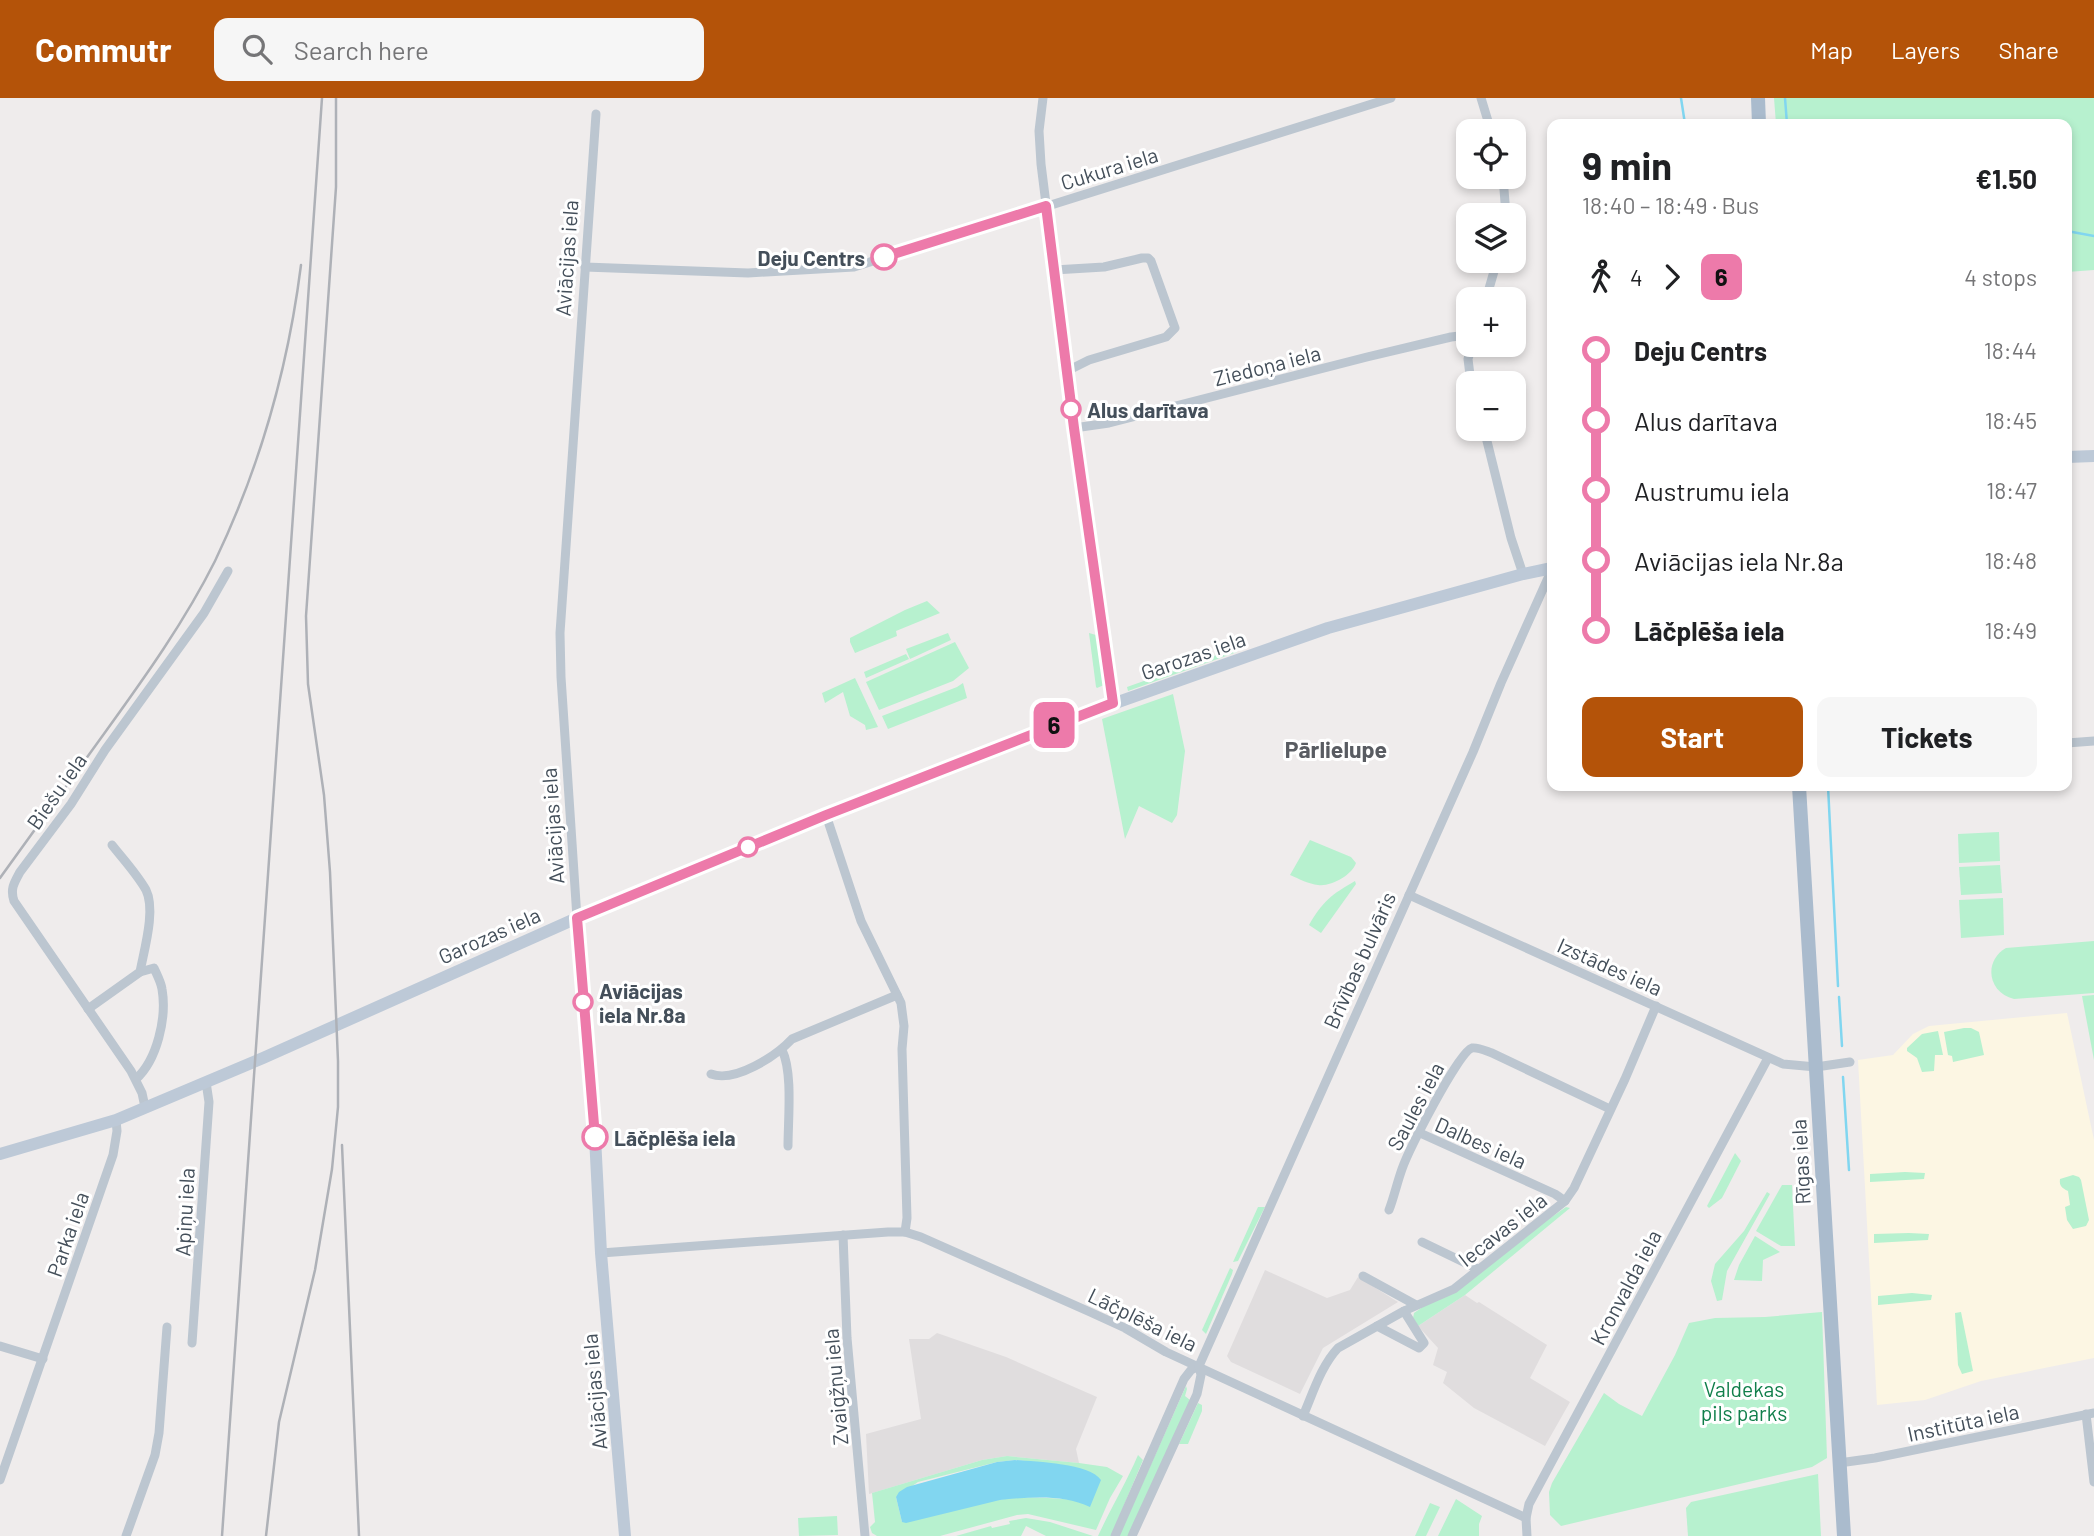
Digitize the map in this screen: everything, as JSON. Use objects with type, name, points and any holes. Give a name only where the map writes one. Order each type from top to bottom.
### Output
[{"type":"main road","points":[[2072,457],[2094,456]]},
{"type":"main road","name":"Garozas iela","points":[[0,1154],[116,1120],[577,918],[826,815],[1113,703],[1328,628],[1547,569]]},
{"type":"main road","name":"Rīgas iela","points":[[1799,791],[1844,1536]]},
{"type":"main road","name":"Aviācijas iela","points":[[577,918],[625,1536]]},
{"type":"street","points":[[1043,98],[1039,131],[1046,206],[1113,703]]},
{"type":"street","name":"Cukura iela","points":[[585,267],[748,273],[854,267],[1391,98]]},
{"type":"street","points":[[1481,98],[1487,119]]},
{"type":"street","name":"Aviācijas iela","points":[[577,918],[560,645],[596,114]]},
{"type":"street","points":[[1054,270],[1104,267],[1148,258],[1175,328],[1166,337],[1089,360],[1067,371]]},
{"type":"street","name":"Ziedoņa iela","points":[[1074,428],[1110,422],[1456,336]]},
{"type":"street","points":[[1487,441],[1522,574]]},
{"type":"street","name":"Biešu iela","points":[[145,1107],[136,1079],[11,893],[20,872],[71,804],[105,750],[204,613],[228,571]]},
{"type":"street","name":"Brīvības bulvāris","points":[[1132,1536],[1197,1394],[1201,1375],[1199,1366],[1547,579]]},
{"type":"street","points":[[2072,743],[2094,741]]},
{"type":"street","points":[[826,815],[861,921],[901,1003],[904,1026],[902,1049],[907,1218],[905,1233]]},
{"type":"street","points":[[112,845],[147,891],[150,908],[140,972]]},
{"type":"street","name":"Izstādes iela","points":[[1409,895],[1783,1064],[1816,1066],[1850,1062]]},
{"type":"street","points":[[88,1009],[140,972],[154,968],[162,988],[162,1022],[153,1056],[146,1070],[136,1079]]},
{"type":"street","points":[[711,1074],[720,1077],[736,1074],[770,1058],[792,1039],[897,995]]},
{"type":"street","name":"Iecavas iela","points":[[1303,1416],[1331,1356],[1348,1341],[1404,1311],[1454,1289],[1565,1201],[1574,1188],[1625,1079],[1656,1006]]},
{"type":"street","name":"Saules iela","points":[[1389,1210],[1402,1169],[1431,1110],[1459,1061],[1466,1051],[1472,1048],[1479,1048],[1610,1109]]},
{"type":"street","points":[[782,1050],[788,1074],[788,1146]]},
{"type":"street","name":"Kronvalda iela","points":[[1527,1536],[1526,1518],[1529,1504],[1768,1058]]},
{"type":"street","name":"Apiņu iela","points":[[192,1343],[209,1102],[206,1082]]},
{"type":"street","name":"Parka iela","points":[[0,1480],[113,1155],[116,1120]]},
{"type":"street","name":"Dalbes iela","points":[[1420,1133],[1565,1201]]},
{"type":"street","name":"Lāčplēša iela","points":[[601,1253],[905,1233],[950,1249],[1125,1328],[1166,1352],[1526,1518]]},
{"type":"street","name":"Zvaigžņu iela","points":[[843,1235],[848,1338],[865,1536]]},
{"type":"street","points":[[1422,1242],[1478,1269]]},
{"type":"street","points":[[1363,1276],[1416,1306]]},
{"type":"street","points":[[1377,1326],[1419,1348],[1424,1343],[1404,1311]]},
{"type":"street","points":[[126,1536],[155,1455],[167,1327]]},
{"type":"street","points":[[0,1346],[43,1359]]},
{"type":"street","name":"Brīvības bulvāris","points":[[1115,1536],[1184,1379],[1191,1370],[1199,1366]]},
{"type":"street","points":[[2090,1414],[2094,1482]]},
{"type":"street","name":"Institūta iela","points":[[1839,1464],[2090,1414]]},
{"type":"shaded area","points":[[2067,1013],[2094,1140],[2094,1358],[1981,1381],[1925,1400],[1877,1405],[1858,1060],[1893,1055],[1913,1034],[1929,1026]]},
{"type":"shaded area","points":[[1265,1270],[1327,1298],[1350,1290],[1358,1277],[1398,1302],[1323,1348],[1300,1394],[1231,1362],[1227,1356]]},
{"type":"shaded area","points":[[1465,1295],[1547,1345],[1530,1378],[1570,1402],[1545,1446],[1474,1408],[1443,1383],[1447,1372],[1433,1365],[1438,1348],[1418,1326]]},
{"type":"shaded area","points":[[937,1333],[1006,1357],[1097,1397],[1076,1449],[1079,1463],[1007,1456],[982,1460],[869,1494],[866,1434],[921,1419],[909,1339],[929,1339]]},
{"type":"green space","points":[[1774,98],[2094,98],[2094,270],[2072,272],[2072,119],[1776,119]]},
{"type":"green space","points":[[927,601],[940,613],[896,631],[897,636],[855,653],[850,638]]},
{"type":"green space","points":[[948,633],[951,640],[910,659],[906,649]]},
{"type":"green space","points":[[1089,633],[1096,635],[1104,685],[1097,688],[1096,687]]},
{"type":"green space","points":[[955,642],[969,668],[953,681],[879,710],[866,682]]},
{"type":"green space","points":[[1236,648],[1237,652],[1128,691],[1127,687]]},
{"type":"green space","points":[[906,654],[909,659],[866,678],[864,672]]},
{"type":"green space","points":[[855,678],[878,727],[866,730],[865,725],[850,716],[843,692],[825,703],[822,693]]},
{"type":"green space","points":[[963,683],[967,698],[888,729],[882,716]]},
{"type":"green space","points":[[1173,694],[1185,751],[1177,815],[1172,823],[1139,806],[1125,839],[1102,719]]},
{"type":"green space","points":[[1999,832],[2000,861],[1959,863],[1958,834]]},
{"type":"green space","points":[[1310,840],[1351,857],[1356,863],[1354,867],[1340,879],[1323,885],[1311,884],[1290,875]]},
{"type":"green space","points":[[2000,865],[2002,893],[1961,895],[1959,867]]},
{"type":"green space","points":[[1355,881],[1356,884],[1321,933],[1309,925],[1328,899]]},
{"type":"green space","points":[[2003,898],[2004,935],[1961,938],[1959,900]]},
{"type":"green space","points":[[2094,941],[2094,993],[2014,999],[2005,996],[1994,984],[1994,961],[2006,948]]},
{"type":"green space","points":[[2094,995],[2094,1060],[2082,996]]},
{"type":"green space","points":[[1964,1028],[1979,1032],[1984,1055],[1953,1062],[1952,1056],[1948,1055],[1944,1032]]},
{"type":"green space","points":[[1938,1031],[1943,1055],[1935,1055],[1934,1071],[1922,1072],[1917,1058],[1907,1051],[1907,1048],[1922,1034]]},
{"type":"green space","points":[[1735,1153],[1741,1161],[1722,1198],[1709,1208],[1707,1206]]},
{"type":"green space","points":[[1925,1173],[1924,1179],[1870,1182],[1870,1174]]},
{"type":"green space","points":[[2073,1175],[2081,1180],[2089,1220],[2086,1226],[2073,1229],[2067,1220],[2065,1207],[2070,1205],[2068,1191],[2061,1186],[2060,1179]]},
{"type":"green space","points":[[1782,1185],[1792,1185],[1795,1246],[1781,1246],[1756,1231]]},
{"type":"green space","points":[[1767,1192],[1770,1194],[1727,1271],[1722,1300],[1717,1301],[1711,1281],[1715,1264],[1744,1231]]},
{"type":"green space","points":[[1258,1207],[1265,1207],[1238,1261],[1233,1262]]},
{"type":"green space","points":[[1566,1207],[1570,1208],[1465,1295],[1418,1326],[1413,1318],[1414,1313]]},
{"type":"green space","points":[[1874,1234],[1929,1234],[1928,1240],[1874,1243]]},
{"type":"green space","points":[[1755,1236],[1780,1252],[1763,1260],[1762,1281],[1734,1280],[1739,1265]]},
{"type":"green space","points":[[1230,1268],[1233,1270],[1232,1274],[1206,1334],[1202,1330]]},
{"type":"green space","points":[[1912,1293],[1932,1295],[1931,1300],[1878,1305],[1878,1296]]},
{"type":"green space","name":"Valdekas pils parks","points":[[1822,1312],[1827,1458],[1812,1467],[1561,1526],[1550,1515],[1549,1492],[1552,1483],[1604,1393],[1642,1416],[1689,1323],[1715,1318]]},
{"type":"green space","points":[[1961,1312],[1973,1371],[1962,1374],[1958,1365],[1955,1313]]},
{"type":"green space","points":[[1186,1386],[1185,1396],[1190,1400],[1129,1536],[1119,1536]]},
{"type":"green space","points":[[1198,1403],[1202,1405],[1202,1411],[1188,1444],[1179,1444]]},
{"type":"green space","points":[[1138,1455],[1143,1460],[1111,1536],[1098,1536],[1129,1476]]},
{"type":"green space","points":[[1007,1456],[1079,1463],[1107,1467],[1123,1476],[1096,1530],[1028,1514],[940,1536],[877,1536],[872,1533],[870,1527],[875,1522],[872,1493],[982,1460]],"holes":[[[1015,1460],[1062,1465],[1075,1500],[1031,1497],[1004,1499],[902,1522],[896,1497],[918,1482],[997,1462]]]},
{"type":"green space","name":"Valdekas pils parks","points":[[1818,1474],[1821,1536],[1688,1536],[1686,1508],[1691,1502]]},
{"type":"green space","points":[[1456,1499],[1482,1516],[1479,1536],[1438,1536]]},
{"type":"green space","points":[[1430,1503],[1440,1507],[1426,1536],[1415,1536]]},
{"type":"green space","points":[[837,1516],[838,1535],[799,1536],[798,1518]]},
{"type":"green space","points":[[1026,1518],[1050,1522],[1093,1536],[1046,1536],[1026,1526],[1021,1536],[956,1536],[991,1526],[1010,1524],[1009,1521]]},
{"type":"water","points":[[1015,1460],[1061,1464],[1095,1474],[1101,1480],[1090,1507],[1058,1498],[1035,1497],[1000,1500],[902,1522],[896,1497],[907,1487],[997,1462]]},
{"type":"waterway","points":[[1681,98],[1684,119]]},
{"type":"waterway","points":[[1785,98],[1787,119]]},
{"type":"waterway","points":[[2072,232],[2094,236]]},
{"type":"waterway","points":[[1828,791],[1838,986]]},
{"type":"waterway","points":[[1839,997],[1842,1046]]},
{"type":"waterway","points":[[1843,1077],[1849,1170]]},
{"type":"railway","points":[[222,1536],[322,98]]},
{"type":"railway","points":[[266,1536],[279,1422],[315,1270],[332,1169],[338,1107],[330,872],[324,795],[308,684],[306,616],[336,187],[336,98]]},
{"type":"railway","points":[[0,878],[150,669],[178,627],[215,561],[246,490],[270,416],[288,341],[301,265]]},
{"type":"railway","points":[[342,1145],[359,1536]]},
{"type":"bus line","name":"6","points":[[595,1137],[577,918],[826,815],[1113,703],[1046,206],[884,257]]},
{"type":"place","name":"Deju Centrs","points":[[884,257]]},
{"type":"place","name":"Alus darītava","points":[[1071,409]]},
{"type":"place","name":"Aviācijas iela Nr.8a","points":[[583,1002]]},
{"type":"place","name":"Lāčplēša iela","points":[[595,1137]]},
{"type":"district","name":"Pārlielupe","points":[[1336,749]]}]
